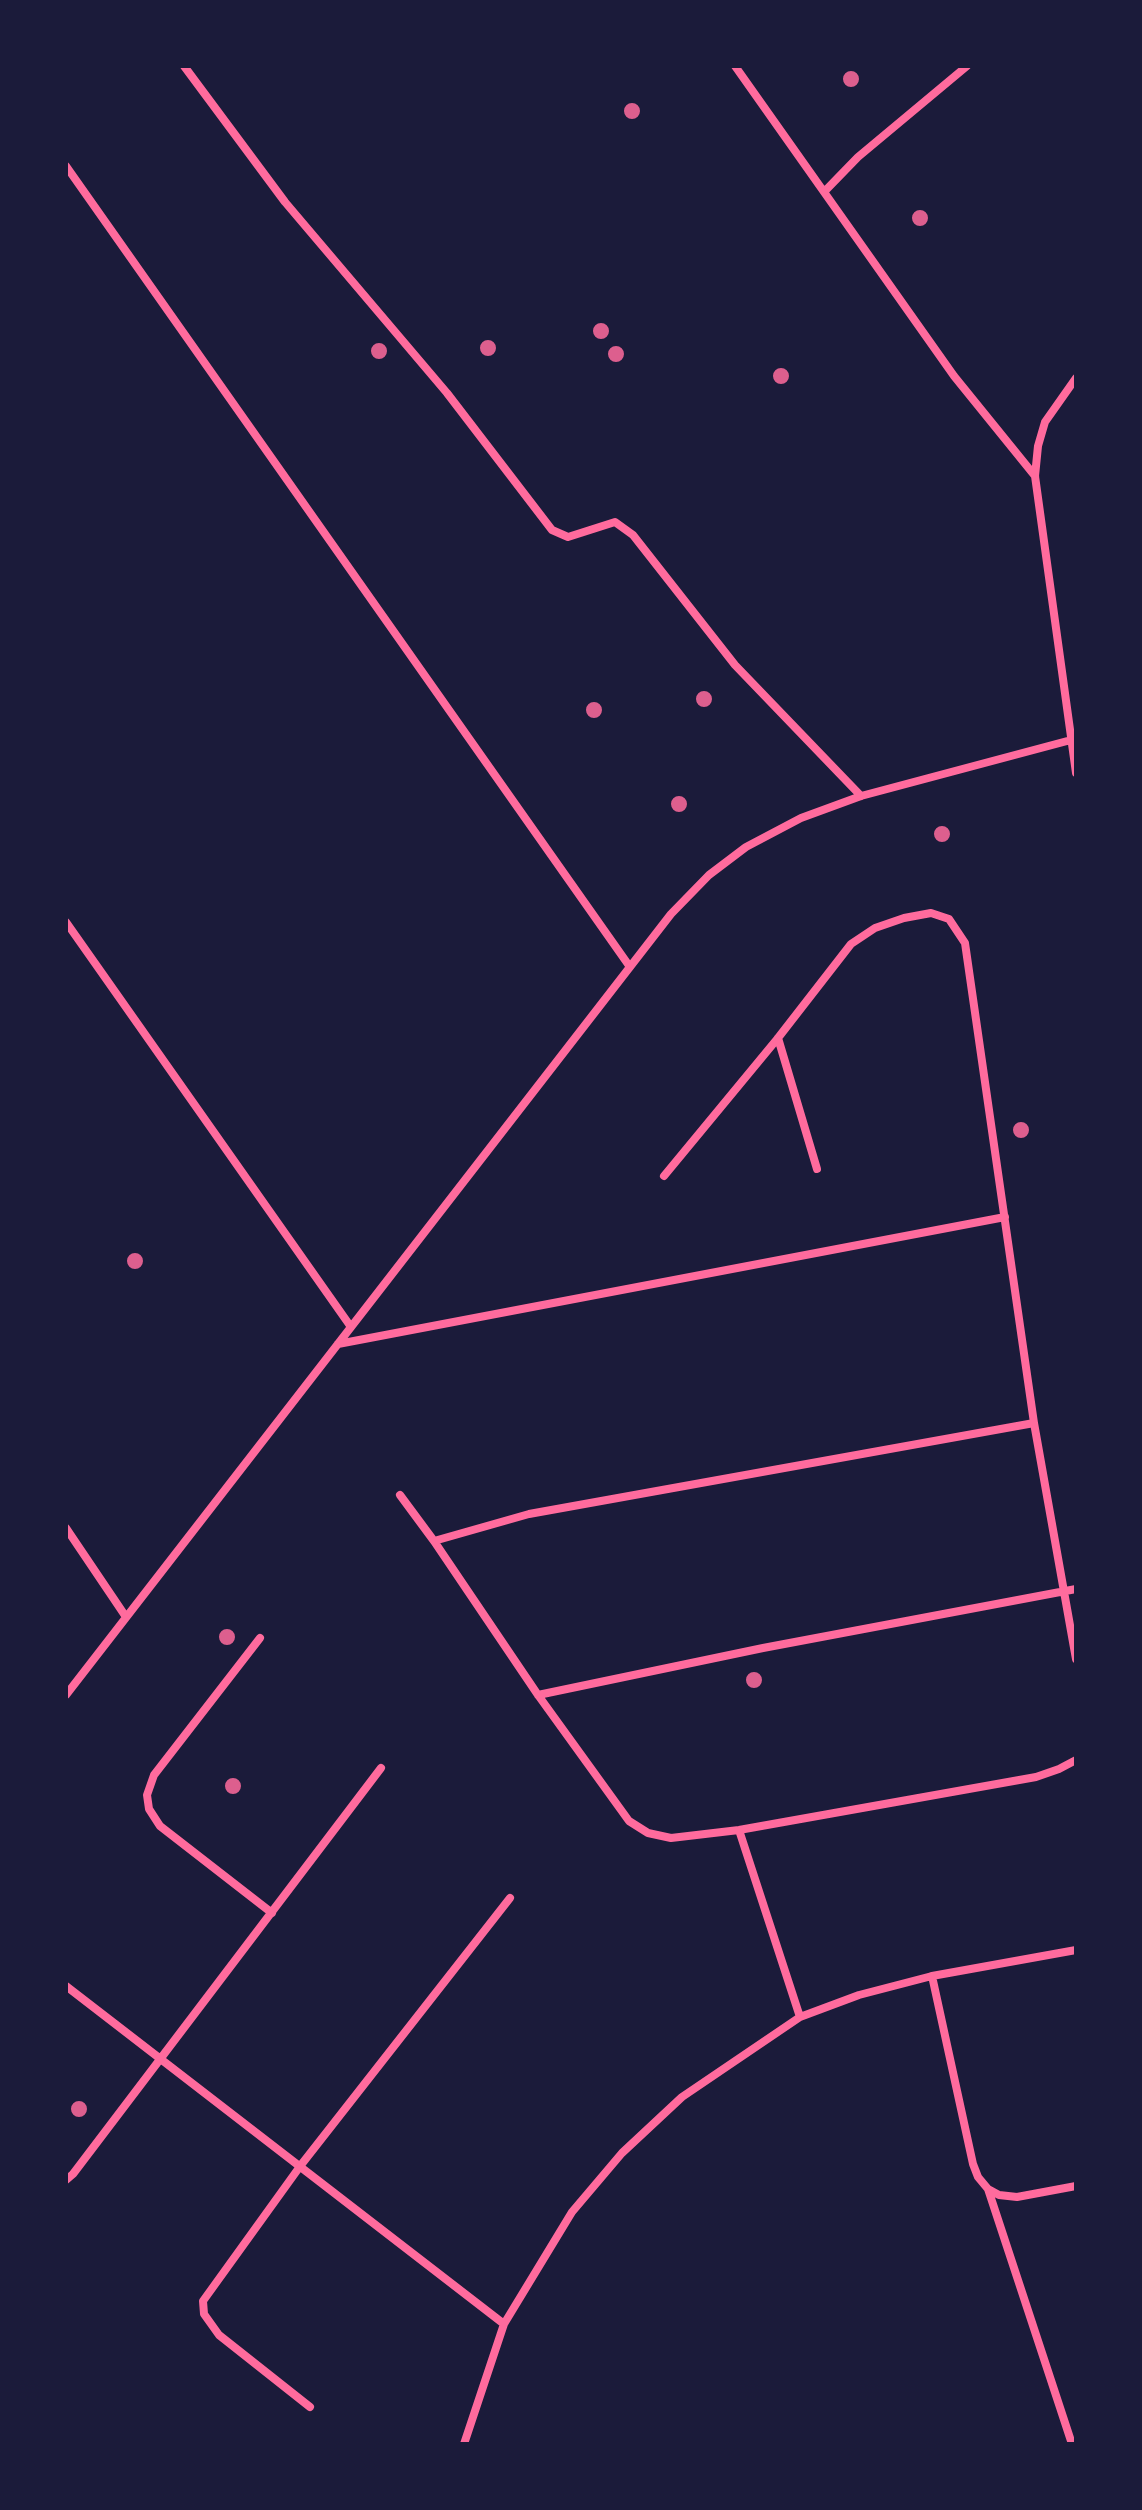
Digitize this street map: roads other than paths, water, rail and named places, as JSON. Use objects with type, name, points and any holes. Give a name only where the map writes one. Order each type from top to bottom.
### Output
[{"type":"street","points":[[184,66],[285,202],[447,393],[552,530],[568,537],[615,522],[633,535],[735,665],[861,796]]},
{"type":"street","points":[[735,66],[954,376],[1035,476]]},
{"type":"street","points":[[824,192],[858,157],[967,66]]},
{"type":"street","points":[[66,166],[630,967]]},
{"type":"street","points":[[1076,378],[1045,422],[1038,446],[1035,476],[1076,773]]},
{"type":"street","points":[[66,1695],[671,914],[709,875],[746,847],[801,818],[861,796],[1071,740]]},
{"type":"street","points":[[664,1176],[851,944],[875,928],[904,918],[931,913],[949,919],[965,943],[1034,1423],[1076,1659]]},
{"type":"street","points":[[66,922],[351,1327]]},
{"type":"street","points":[[778,1038],[817,1169]]},
{"type":"street","points":[[337,1344],[1005,1217]]},
{"type":"street","points":[[434,1541],[529,1514],[1034,1423]]},
{"type":"street","points":[[400,1495],[629,1821],[648,1833],[671,1838],[739,1830],[1036,1777],[1076,1760]]},
{"type":"street","points":[[66,1528],[126,1617]]},
{"type":"street","points":[[538,1695],[763,1648],[1076,1589]]},
{"type":"street","points":[[260,1638],[154,1775],[147,1795],[149,1809],[160,1826],[272,1913]]},
{"type":"street","points":[[66,2180],[381,1768]]},
{"type":"street","points":[[739,1830],[800,2017]]},
{"type":"street","points":[[310,2407],[219,2335],[208,2324],[203,2301],[301,2165],[510,1898]]},
{"type":"street","points":[[464,2444],[504,2324],[572,2212],[622,2153],[682,2097],[800,2017],[859,1995],[932,1976],[1076,1950]]},
{"type":"street","points":[[932,1976],[973,2164],[978,2177],[988,2189],[1072,2444]]},
{"type":"street","points":[[66,1986],[504,2324]]},
{"type":"street","points":[[988,2189],[999,2195],[1017,2197],[1076,2186]]}]
